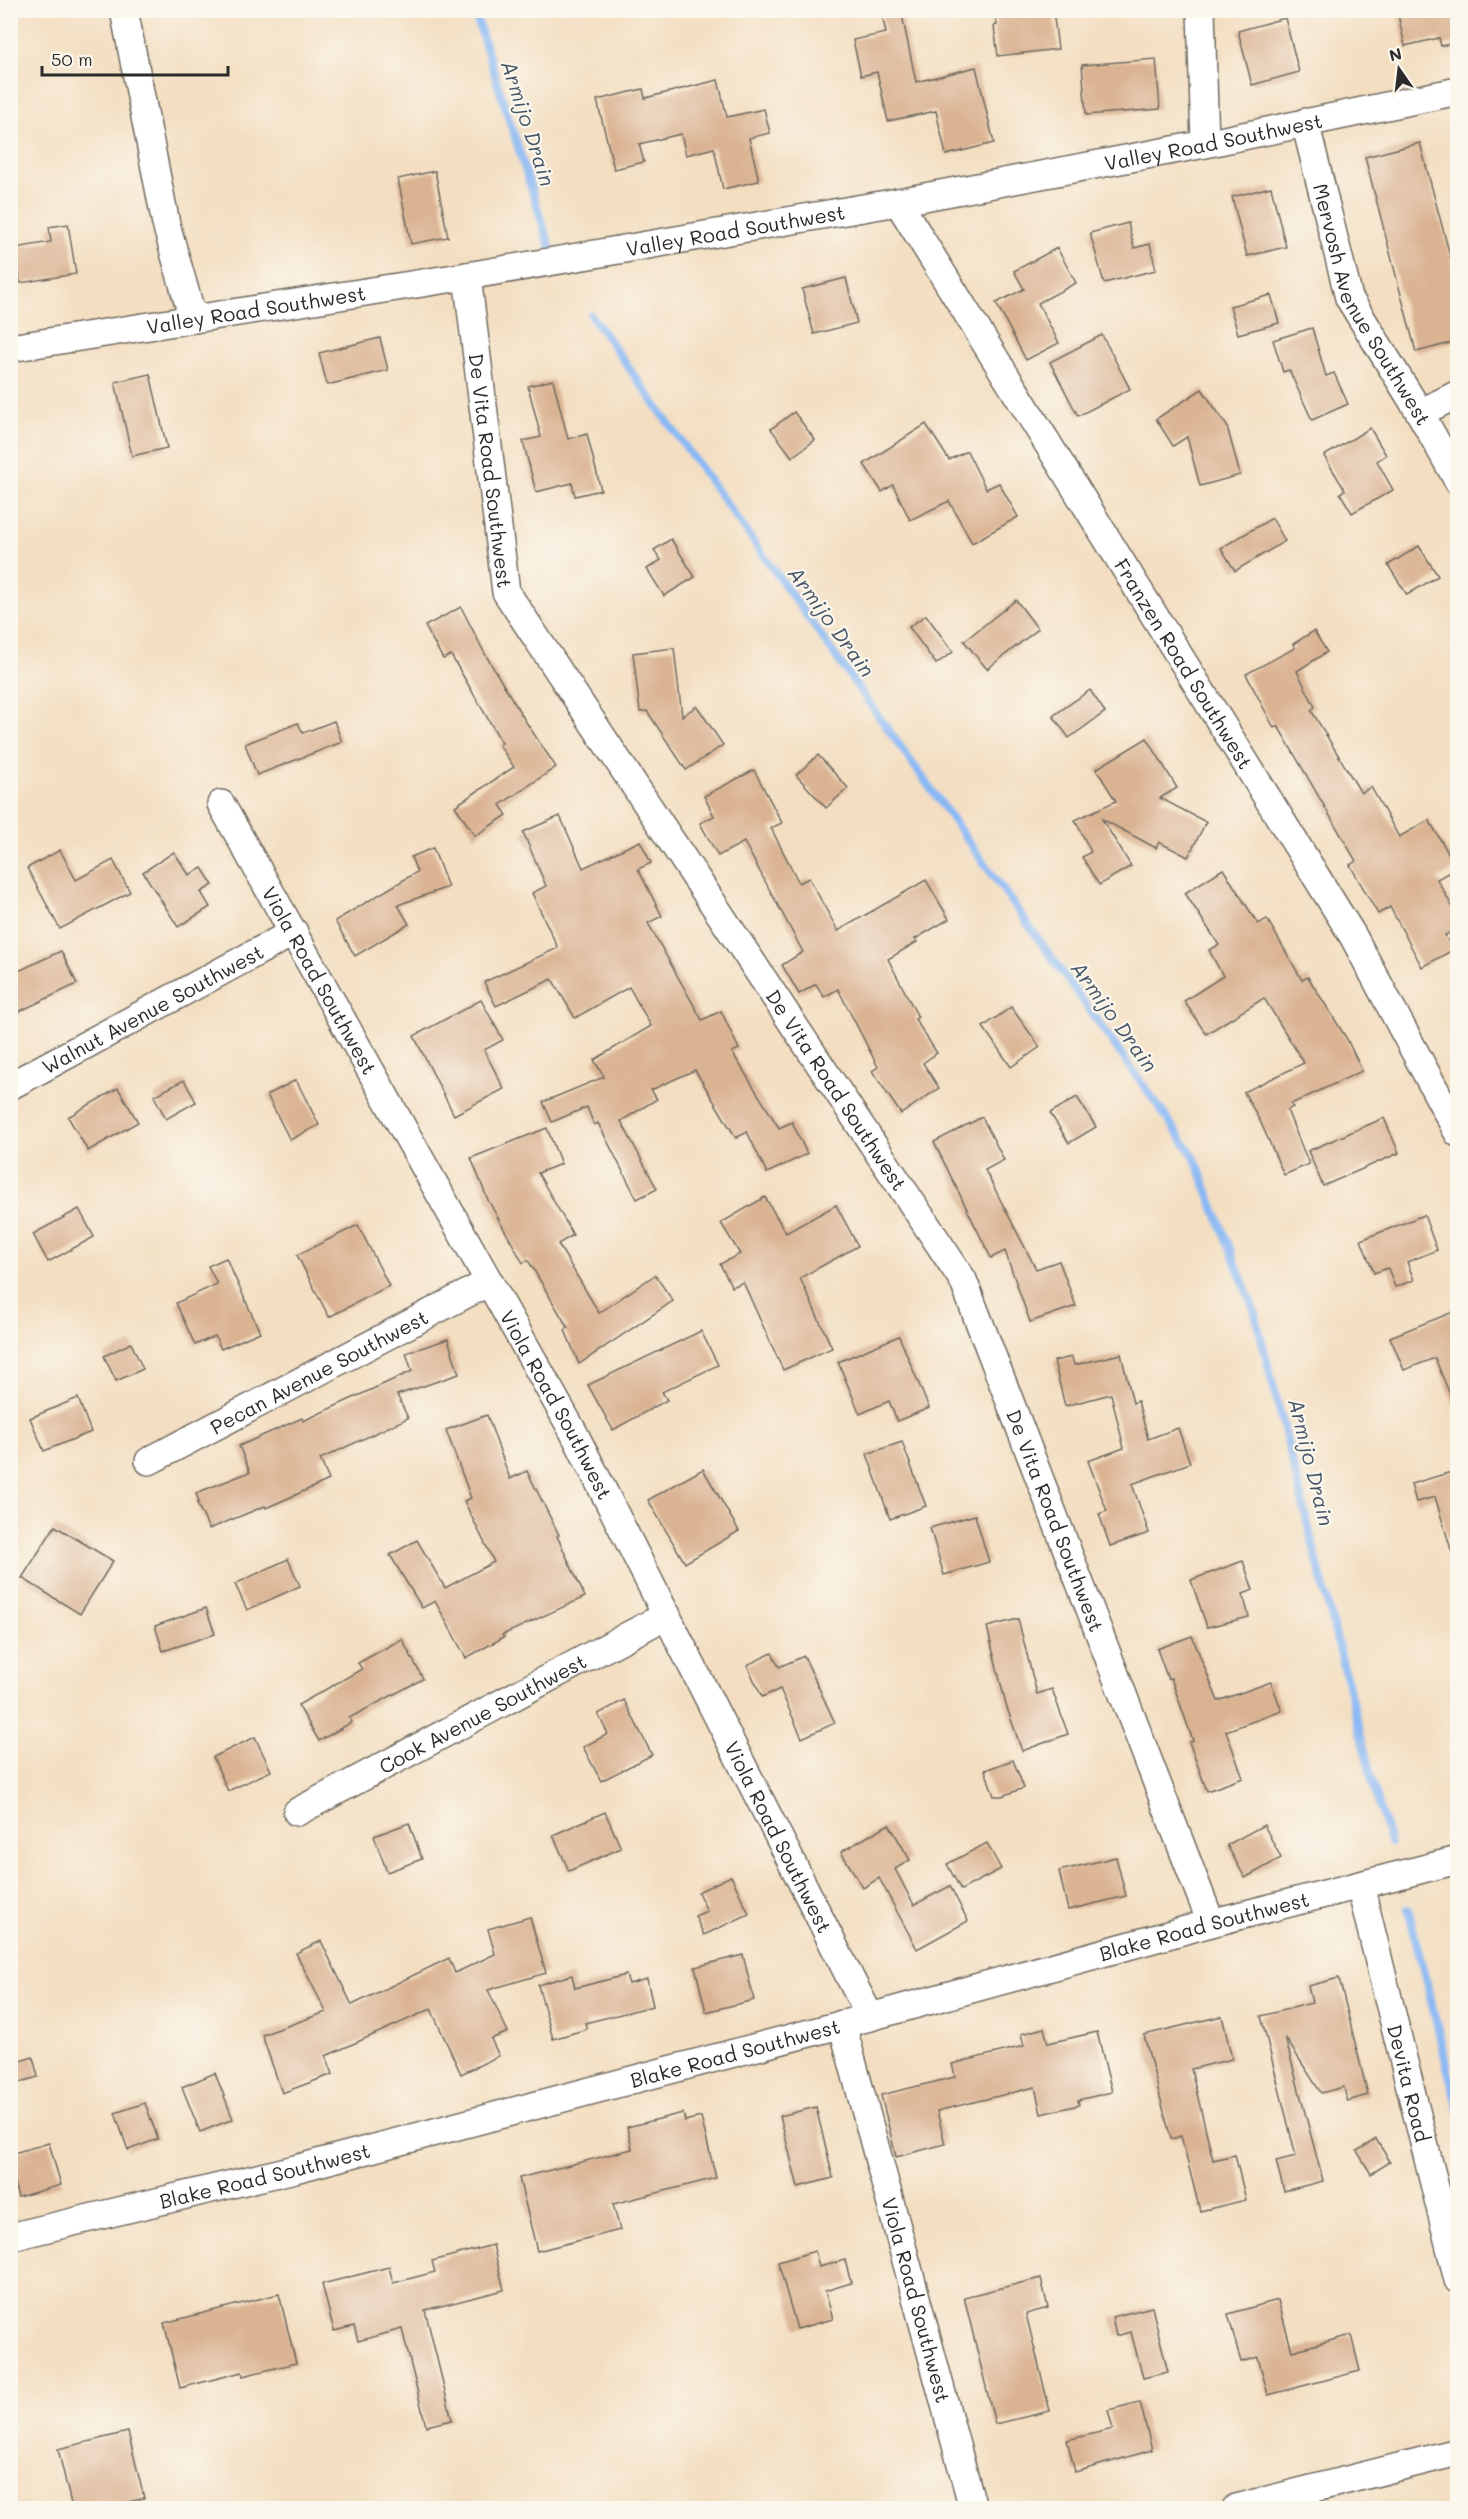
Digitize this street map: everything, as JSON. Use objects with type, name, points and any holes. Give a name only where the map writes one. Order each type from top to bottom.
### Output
[{"type":"street","points":[[124,10],[166,224],[194,319]]},
{"type":"street","points":[[1201,10],[1205,144]]},
{"type":"street","name":"Valley Road Southwest","points":[[10,348],[467,276],[898,202],[1205,144],[1458,91]]},
{"type":"street","name":"Mervosh Avenue Southwest","points":[[1305,122],[1348,298],[1420,413],[1458,481]]},
{"type":"street","name":"Franzen Road Southwest","points":[[898,202],[1353,936],[1458,1133]]},
{"type":"street","name":"De Vita Road Southwest","points":[[467,276],[506,592],[963,1280],[1211,1923]]},
{"type":"street","points":[[1420,413],[1458,394]]},
{"type":"street","name":"Viola Road Southwest","points":[[221,804],[574,1433],[870,2017]]},
{"type":"street","name":"Walnut Avenue Southwest","points":[[10,1086],[294,932]]},
{"type":"street","name":"Pecan Avenue Southwest","points":[[149,1461],[489,1282]]},
{"type":"street","name":"Cook Avenue Southwest","points":[[297,1812],[667,1616]]},
{"type":"street","name":"Blake Road Southwest","points":[[10,2237],[295,2169],[870,2017],[1211,1923],[1458,1860]]},
{"type":"street","name":"Devita Road","points":[[1360,1885],[1458,2280]]},
{"type":"street","name":"Viola Road Southwest","points":[[842,2024],[973,2508]]},
{"type":"street","points":[[1236,2508],[1458,2452]]},
{"type":"building","points":[[881,10],[901,10],[916,82],[976,67],[994,143],[946,155],[936,111],[888,121],[877,72],[861,76],[853,40],[886,33]]},
{"type":"building","points":[[994,10],[1053,10],[1058,49],[998,56]]},
{"type":"building","points":[[1397,10],[1458,10],[1458,42],[1441,46],[1439,38],[1405,46]]},
{"type":"building","points":[[1285,18],[1299,72],[1252,85],[1238,31]]},
{"type":"building","points":[[1156,59],[1160,109],[1086,115],[1082,65]]},
{"type":"building","points":[[718,80],[727,117],[764,109],[770,133],[749,138],[759,181],[723,189],[714,148],[686,155],[681,134],[639,144],[644,162],[614,169],[597,100],[643,89],[645,98]]},
{"type":"building","points":[[1420,143],[1458,286],[1458,341],[1416,352],[1365,157]]},
{"type":"building","points":[[435,171],[448,237],[411,244],[398,179]]},
{"type":"building","points":[[1271,187],[1286,247],[1247,256],[1232,197]]},
{"type":"building","points":[[1128,223],[1134,248],[1150,244],[1156,270],[1104,283],[1090,233]]},
{"type":"building","points":[[68,224],[76,274],[20,283],[15,248],[51,242],[49,227]]},
{"type":"building","points":[[1057,248],[1076,283],[1038,303],[1059,343],[1026,360],[996,303],[1024,289],[1014,271]]},
{"type":"building","points":[[846,278],[857,323],[814,334],[802,289]]},
{"type":"building","points":[[1271,295],[1279,323],[1238,334],[1230,306]]},
{"type":"building","points":[[1312,328],[1326,376],[1334,373],[1348,404],[1312,420],[1289,370],[1283,372],[1273,340]]},
{"type":"building","points":[[1102,335],[1130,389],[1078,416],[1050,362]]},
{"type":"building","points":[[380,338],[388,370],[327,385],[319,353]]},
{"type":"building","points":[[150,374],[167,448],[132,456],[115,382]]},
{"type":"building","points":[[553,380],[568,439],[587,434],[601,490],[575,496],[572,483],[536,492],[523,441],[541,437],[528,386]]},
{"type":"building","points":[[1202,389],[1227,426],[1240,475],[1200,486],[1187,437],[1173,446],[1156,419]]},
{"type":"building","points":[[794,412],[815,440],[792,457],[771,429]]},
{"type":"building","points":[[926,424],[949,460],[967,451],[986,489],[999,483],[1018,517],[972,543],[949,501],[910,520],[893,485],[882,492],[864,464]]},
{"type":"building","points":[[1370,428],[1386,455],[1377,461],[1393,490],[1352,513],[1340,493],[1345,490],[1324,456]]},
{"type":"building","points":[[1272,518],[1285,541],[1235,571],[1221,548]]},
{"type":"building","points":[[671,539],[695,577],[664,596],[647,569],[661,560],[654,550]]},
{"type":"building","points":[[1419,546],[1438,576],[1407,595],[1388,565]]},
{"type":"building","points":[[1016,600],[1038,629],[987,669],[964,641]]},
{"type":"building","points":[[461,607],[485,654],[556,767],[500,805],[507,815],[475,836],[455,806],[514,767],[499,745],[502,743],[451,655],[443,659],[425,626]]},
{"type":"building","points":[[926,615],[953,652],[936,664],[909,627]]},
{"type":"building","points":[[1314,631],[1327,652],[1297,671],[1315,707],[1311,710],[1361,793],[1371,787],[1399,837],[1429,820],[1457,868],[1437,879],[1458,917],[1458,929],[1445,935],[1453,950],[1422,967],[1390,907],[1378,914],[1350,865],[1356,861],[1278,726],[1274,728],[1246,674],[1295,648],[1293,644]]},
{"type":"building","points":[[674,648],[682,716],[697,706],[723,745],[686,770],[647,711],[640,712],[633,653]]},
{"type":"building","points":[[1090,690],[1105,712],[1069,738],[1053,716]]},
{"type":"building","points":[[334,721],[342,742],[257,775],[245,744],[298,723],[303,733]]},
{"type":"building","points":[[1147,738],[1177,788],[1160,798],[1206,822],[1188,857],[1159,842],[1156,848],[1102,819],[1131,866],[1099,885],[1082,857],[1091,852],[1075,820],[1116,801],[1096,769]]},
{"type":"building","points":[[818,755],[848,788],[826,808],[796,775]]},
{"type":"building","points":[[754,770],[782,823],[771,828],[799,883],[809,878],[838,931],[926,880],[949,919],[915,939],[917,942],[888,959],[918,1017],[915,1019],[937,1053],[923,1063],[939,1088],[901,1114],[872,1071],[878,1067],[838,989],[824,997],[816,984],[799,994],[782,965],[803,952],[744,842],[718,856],[700,823],[714,816],[704,796]]},
{"type":"building","points":[[560,816],[583,868],[640,841],[651,863],[638,869],[662,916],[648,923],[702,1020],[721,1011],[739,1049],[732,1052],[779,1128],[792,1122],[807,1154],[767,1173],[747,1132],[736,1138],[695,1070],[651,1090],[657,1099],[621,1121],[657,1189],[637,1199],[598,1123],[594,1125],[587,1107],[552,1122],[543,1102],[604,1077],[594,1060],[651,1026],[629,987],[575,1018],[552,979],[496,1006],[484,982],[558,948],[532,893],[546,886],[523,832]]},
{"type":"building","points":[[433,848],[448,887],[398,905],[409,924],[355,956],[335,921],[417,872],[411,857]]},
{"type":"building","points":[[60,850],[76,880],[113,860],[130,892],[60,929],[27,868]]},
{"type":"building","points":[[174,852],[189,875],[202,868],[213,885],[201,892],[210,907],[178,927],[143,872]]},
{"type":"building","points":[[1223,869],[1258,924],[1267,919],[1302,980],[1308,977],[1347,1039],[1362,1071],[1291,1104],[1293,1107],[1287,1110],[1309,1164],[1284,1175],[1261,1123],[1244,1092],[1304,1063],[1264,998],[1206,1034],[1184,1001],[1223,976],[1209,950],[1219,945],[1185,893]]},
{"type":"building","points":[[61,951],[77,984],[10,1016],[10,975]]},
{"type":"building","points":[[481,1000],[503,1040],[484,1050],[504,1089],[454,1115],[414,1036]]},
{"type":"building","points":[[1011,1007],[1040,1047],[1011,1067],[983,1027]]},
{"type":"building","points":[[184,1080],[196,1102],[166,1119],[154,1096]]},
{"type":"building","points":[[296,1080],[319,1125],[290,1140],[267,1095]]},
{"type":"building","points":[[118,1088],[138,1122],[88,1151],[68,1117]]},
{"type":"building","points":[[1077,1097],[1096,1127],[1069,1143],[1050,1113]]},
{"type":"building","points":[[982,1117],[1004,1160],[985,1170],[1036,1269],[1059,1261],[1076,1306],[1030,1322],[1005,1251],[991,1258],[934,1142]]},
{"type":"building","points":[[1384,1118],[1399,1153],[1323,1186],[1308,1151]]},
{"type":"building","points":[[547,1128],[561,1164],[538,1173],[573,1235],[558,1244],[599,1313],[655,1275],[673,1301],[579,1364],[565,1330],[568,1328],[528,1260],[523,1263],[488,1200],[471,1158]]},
{"type":"building","points":[[765,1197],[786,1233],[836,1205],[858,1246],[800,1278],[832,1348],[783,1370],[743,1282],[732,1287],[720,1264],[740,1254],[721,1223]]},
{"type":"building","points":[[79,1209],[94,1237],[48,1262],[33,1234]]},
{"type":"building","points":[[1424,1215],[1437,1250],[1407,1262],[1414,1280],[1395,1287],[1388,1268],[1374,1273],[1361,1240]]},
{"type":"building","points":[[358,1225],[389,1286],[329,1317],[297,1255]]},
{"type":"building","points":[[226,1258],[260,1332],[221,1349],[215,1336],[195,1345],[176,1303],[217,1284],[208,1266]]},
{"type":"building","points":[[1458,1310],[1457,1412],[1435,1358],[1404,1370],[1390,1337]]},
{"type":"building","points":[[701,1331],[718,1365],[662,1392],[667,1400],[613,1430],[588,1385]]},
{"type":"building","points":[[899,1336],[929,1408],[897,1421],[889,1401],[860,1414],[838,1362]]},
{"type":"building","points":[[448,1339],[459,1374],[397,1395],[408,1418],[320,1459],[329,1480],[266,1508],[265,1506],[209,1529],[197,1503],[199,1502],[196,1493],[250,1472],[239,1446],[302,1418],[303,1421],[412,1371],[406,1353]]},
{"type":"building","points":[[131,1343],[143,1369],[116,1381],[104,1356]]},
{"type":"building","points":[[1121,1354],[1133,1403],[1138,1401],[1148,1439],[1178,1428],[1190,1463],[1132,1484],[1149,1533],[1110,1546],[1099,1514],[1107,1511],[1088,1461],[1124,1448],[1111,1394],[1065,1406],[1054,1361],[1072,1357],[1074,1365]]},
{"type":"building","points":[[78,1398],[91,1432],[44,1451],[30,1418]]},
{"type":"building","points":[[487,1415],[510,1479],[527,1471],[559,1535],[557,1536],[585,1597],[502,1635],[504,1637],[466,1658],[435,1601],[422,1608],[390,1555],[417,1540],[445,1588],[494,1562],[464,1501],[471,1498],[446,1430]]},
{"type":"building","points":[[902,1442],[926,1506],[890,1519],[867,1454]]},
{"type":"building","points":[[703,1469],[739,1531],[685,1563],[648,1500]]},
{"type":"building","points":[[1458,1470],[1458,1555],[1453,1556],[1435,1497],[1416,1502],[1411,1484]]},
{"type":"building","points":[[975,1515],[989,1562],[944,1575],[930,1528]]},
{"type":"building","points":[[55,1526],[113,1561],[80,1614],[22,1578]]},
{"type":"building","points":[[288,1559],[300,1586],[247,1610],[235,1584]]},
{"type":"building","points":[[1243,1561],[1253,1590],[1243,1594],[1249,1617],[1207,1627],[1191,1580]]},
{"type":"building","points":[[206,1608],[215,1634],[163,1651],[155,1626]]},
{"type":"building","points":[[1018,1619],[1037,1694],[1052,1689],[1068,1734],[1022,1751],[1006,1705],[987,1627]]},
{"type":"building","points":[[1192,1636],[1218,1701],[1271,1682],[1282,1711],[1226,1731],[1243,1778],[1207,1791],[1189,1742],[1193,1741],[1171,1678],[1168,1679],[1157,1649]]},
{"type":"building","points":[[402,1639],[423,1679],[349,1718],[352,1722],[319,1741],[298,1705],[362,1669],[358,1663]]},
{"type":"building","points":[[772,1653],[779,1667],[804,1656],[835,1723],[802,1738],[780,1689],[762,1697],[747,1665]]},
{"type":"building","points":[[624,1700],[652,1755],[601,1781],[583,1747],[608,1734],[598,1714]]},
{"type":"building","points":[[255,1737],[271,1771],[228,1791],[213,1757]]},
{"type":"building","points":[[1013,1760],[1024,1788],[1002,1796],[994,1796],[985,1770]]},
{"type":"building","points":[[605,1812],[621,1848],[569,1871],[553,1835]]},
{"type":"building","points":[[409,1823],[422,1859],[387,1872],[374,1836]]},
{"type":"building","points":[[889,1824],[910,1860],[895,1869],[914,1905],[950,1886],[968,1921],[917,1949],[879,1878],[863,1888],[841,1852]]},
{"type":"building","points":[[1264,1825],[1281,1858],[1245,1878],[1227,1845]]},
{"type":"building","points":[[987,1843],[1001,1869],[961,1890],[947,1864]]},
{"type":"building","points":[[1116,1857],[1126,1896],[1068,1910],[1059,1871]]},
{"type":"building","points":[[731,1876],[749,1914],[704,1935],[695,1916],[707,1911],[698,1892]]},
{"type":"building","points":[[530,1917],[546,1973],[488,1990],[508,2032],[491,2039],[499,2056],[461,2074],[431,2009],[326,2056],[333,2074],[282,2093],[262,2035],[326,2012],[296,1953],[321,1941],[352,2005],[449,1958],[455,1973],[495,1954],[488,1929]]},
{"type":"building","points":[[743,1955],[754,2000],[706,2012],[695,1967]]},
{"type":"building","points":[[572,1975],[575,1988],[626,1975],[629,1984],[647,1979],[653,2006],[585,2023],[587,2029],[553,2039],[538,1985]]},
{"type":"building","points":[[1339,1978],[1368,2095],[1347,2101],[1344,2087],[1321,2093],[1285,2037],[1323,2181],[1284,2191],[1276,2161],[1296,2156],[1261,2016],[1312,2003],[1308,1986]]},
{"type":"building","points":[[1222,2016],[1232,2059],[1191,2069],[1213,2160],[1235,2155],[1246,2200],[1200,2211],[1181,2136],[1171,2139],[1144,2035]]},
{"type":"building","points":[[1044,2028],[1048,2043],[1097,2032],[1112,2092],[1078,2100],[1079,2105],[1041,2114],[1035,2087],[937,2111],[945,2144],[896,2157],[881,2095],[955,2077],[952,2064],[1024,2046],[1021,2034]]},
{"type":"building","points":[[33,2057],[38,2077],[10,2085],[10,2064]]},
{"type":"building","points":[[215,2073],[233,2119],[200,2132],[182,2087]]},
{"type":"building","points":[[145,2103],[158,2139],[128,2150],[115,2113]]},
{"type":"building","points":[[816,2107],[833,2178],[798,2187],[780,2116]]},
{"type":"building","points":[[683,2113],[685,2121],[701,2117],[716,2178],[613,2204],[620,2230],[537,2251],[519,2178],[632,2149],[627,2127]]},
{"type":"building","points":[[1376,2139],[1390,2162],[1371,2174],[1357,2151]]},
{"type":"building","points":[[49,2143],[61,2185],[18,2197],[10,2169],[10,2154]]},
{"type":"building","points":[[493,2245],[504,2290],[425,2310],[452,2420],[426,2426],[402,2329],[358,2341],[354,2326],[334,2331],[322,2284],[389,2267],[393,2283],[435,2272],[432,2261]]},
{"type":"building","points":[[815,2251],[819,2267],[845,2260],[851,2283],[825,2291],[833,2319],[797,2329],[778,2262]]},
{"type":"building","points":[[1041,2278],[1048,2308],[1026,2314],[1050,2411],[995,2424],[964,2297]]},
{"type":"building","points":[[279,2294],[296,2363],[243,2376],[242,2372],[180,2388],[164,2323]]},
{"type":"building","points":[[1278,2300],[1292,2351],[1351,2335],[1360,2371],[1268,2395],[1258,2357],[1241,2362],[1228,2314]]},
{"type":"building","points":[[1152,2307],[1168,2372],[1143,2378],[1131,2332],[1116,2336],[1112,2317]]},
{"type":"building","points":[[1140,2402],[1152,2450],[1075,2472],[1067,2440],[1113,2429],[1108,2410]]},
{"type":"building","points":[[128,2432],[144,2498],[104,2508],[72,2508],[58,2449]]},
{"type":"waterway","name":"Armijo Drain","points":[[474,10],[550,247]]},
{"type":"waterway","name":"Armijo Drain","points":[[591,315],[1194,1156],[1255,1313],[1373,1784],[1390,1843]]},
{"type":"waterway","name":"Armijo Drain","points":[[1408,1909],[1458,2110]]}]
